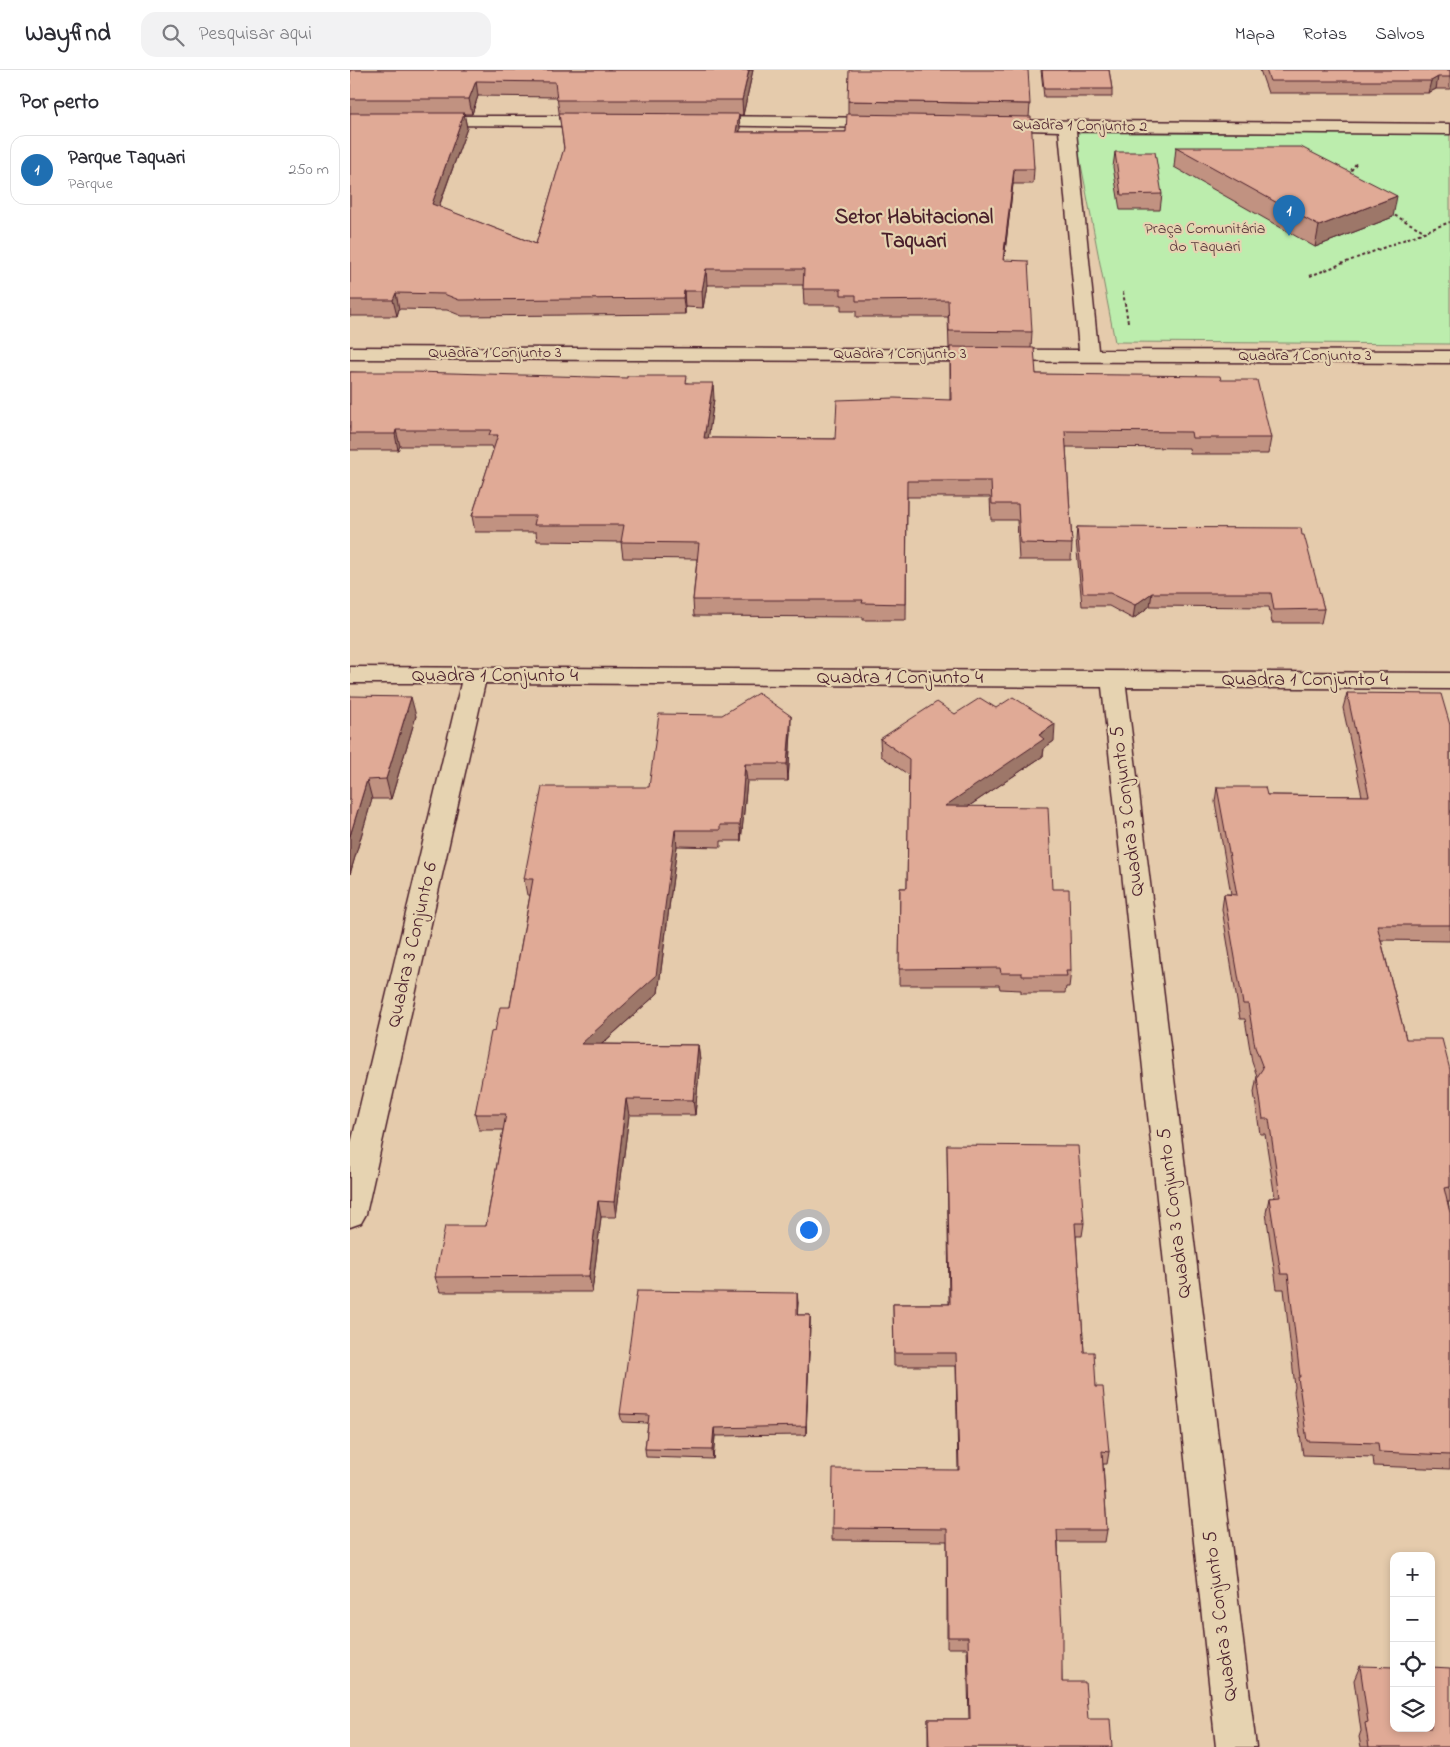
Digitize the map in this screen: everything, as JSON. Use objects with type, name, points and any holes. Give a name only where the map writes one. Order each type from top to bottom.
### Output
[{"type":"street","points":[[410,121],[609,121]]},
{"type":"street","points":[[689,122],[898,123]]},
{"type":"street","name":"Quadra 1 Conjunto 2","points":[[978,125],[1450,129]]},
{"type":"street","points":[[1067,126],[1089,354]]},
{"type":"street","name":"Quadra 1 Conjunto 3","points":[[350,353],[1089,354],[1450,357]]},
{"type":"street","name":"Quadra 1 Conjunto 4","points":[[350,675],[1450,681]]},
{"type":"street","name":"Quadra 3 Conjunto 6","points":[[350,1214],[475,676]]},
{"type":"street","name":"Quadra 3 Conjunto 5","points":[[1113,679],[1236,1747]]},
{"type":"path","points":[[1345,180],[1360,158]]},
{"type":"path","points":[[1382,209],[1425,232]]},
{"type":"path","points":[[1310,276],[1450,222]]},
{"type":"path","points":[[1122,286],[1128,324]]},
{"type":"green space","name":"Praça Comunitária do Taquari","points":[[1075,133],[1450,134],[1450,344],[1115,342]]},
{"type":"building","points":[[350,70],[749,70],[742,100],[557,100],[555,82],[476,81],[469,99],[350,99]]},
{"type":"building","points":[[849,70],[1028,70],[1030,104],[848,101]]},
{"type":"building","points":[[1042,70],[1109,70],[1112,89],[1044,89]]},
{"type":"building","points":[[1266,70],[1450,70],[1450,77],[1438,77],[1431,81],[1270,81]]},
{"type":"building","points":[[350,113],[464,113],[432,204],[536,244],[564,148],[559,113],[739,114],[736,132],[846,132],[847,114],[1031,117],[1034,169],[1014,169],[1003,260],[1028,261],[1032,332],[949,331],[948,300],[856,301],[856,295],[841,295],[841,289],[803,289],[804,269],[706,269],[702,291],[684,291],[683,298],[459,300],[444,294],[396,293],[393,300],[350,300]]},
{"type":"building","points":[[1176,147],[1301,147],[1397,196],[1319,226]]},
{"type":"building","points":[[1115,152],[1155,152],[1162,194],[1121,195]]},
{"type":"building","points":[[950,347],[1034,348],[1036,374],[1220,376],[1221,380],[1257,380],[1271,438],[1192,438],[1191,432],[1065,431],[1072,544],[1020,543],[1018,504],[992,504],[991,481],[907,481],[906,604],[862,603],[863,600],[693,600],[699,543],[621,542],[624,525],[534,525],[536,516],[472,516],[498,435],[489,435],[491,430],[396,430],[395,434],[350,434],[350,372],[415,372],[627,378],[627,376],[687,376],[686,383],[713,383],[704,438],[835,439],[837,400],[894,398],[951,400]]},
{"type":"building","points":[[1077,527],[1301,528],[1324,609],[1274,610],[1271,593],[1152,593],[1135,605],[1110,593],[1083,593]]},
{"type":"building","points":[[758,693],[791,716],[787,764],[745,764],[740,825],[720,825],[720,830],[675,830],[656,976],[581,1044],[698,1045],[693,1100],[626,1099],[614,1202],[598,1201],[589,1276],[435,1277],[445,1226],[486,1226],[506,1114],[475,1114],[491,1032],[495,1031],[500,1007],[510,1007],[533,879],[524,879],[542,787],[649,787],[659,714],[722,715]]},
{"type":"building","points":[[1347,693],[1441,694],[1450,725],[1450,925],[1377,925],[1406,1039],[1442,1039],[1450,1070],[1450,1187],[1444,1188],[1450,1213],[1450,1455],[1379,1452],[1378,1443],[1307,1441],[1298,1377],[1300,1377],[1288,1274],[1281,1274],[1269,1198],[1280,1197],[1269,1119],[1263,1119],[1257,1077],[1263,1068],[1255,1047],[1248,1004],[1243,1004],[1224,894],[1237,895],[1217,787],[1265,787],[1267,795],[1369,796]]},
{"type":"building","points":[[350,696],[411,697],[386,779],[367,780],[350,836]]},
{"type":"building","points":[[1013,697],[1055,724],[1039,735],[1044,739],[945,806],[1048,807],[1052,889],[1069,889],[1071,971],[1066,971],[1067,976],[1022,976],[1022,973],[1001,973],[1000,968],[899,969],[900,888],[907,888],[909,759],[880,739],[937,702],[955,714],[980,698],[996,708]]},
{"type":"building","points":[[947,1145],[1078,1146],[1084,1223],[1075,1223],[1084,1352],[1094,1352],[1096,1387],[1103,1387],[1109,1452],[1102,1451],[1107,1530],[1057,1530],[1062,1628],[1062,1682],[1085,1682],[1088,1719],[1110,1719],[1112,1747],[929,1747],[928,1719],[970,1719],[968,1637],[948,1637],[947,1529],[832,1528],[833,1469],[959,1470],[956,1353],[894,1353],[893,1304],[950,1304]]},
{"type":"building","points":[[637,1291],[797,1293],[797,1315],[810,1315],[806,1426],[714,1428],[712,1450],[645,1449],[649,1415],[620,1414]]},
{"type":"building","points":[[1360,1666],[1390,1667],[1390,1732],[1435,1732],[1435,1667],[1450,1668],[1450,1747],[1369,1747],[1365,1723],[1368,1722]]},
{"type":"place","name":"Parque Taquari","points":[[1289,236]]},
{"type":"district","name":"Setor Habitacional Taquari","points":[[914,230]]}]
